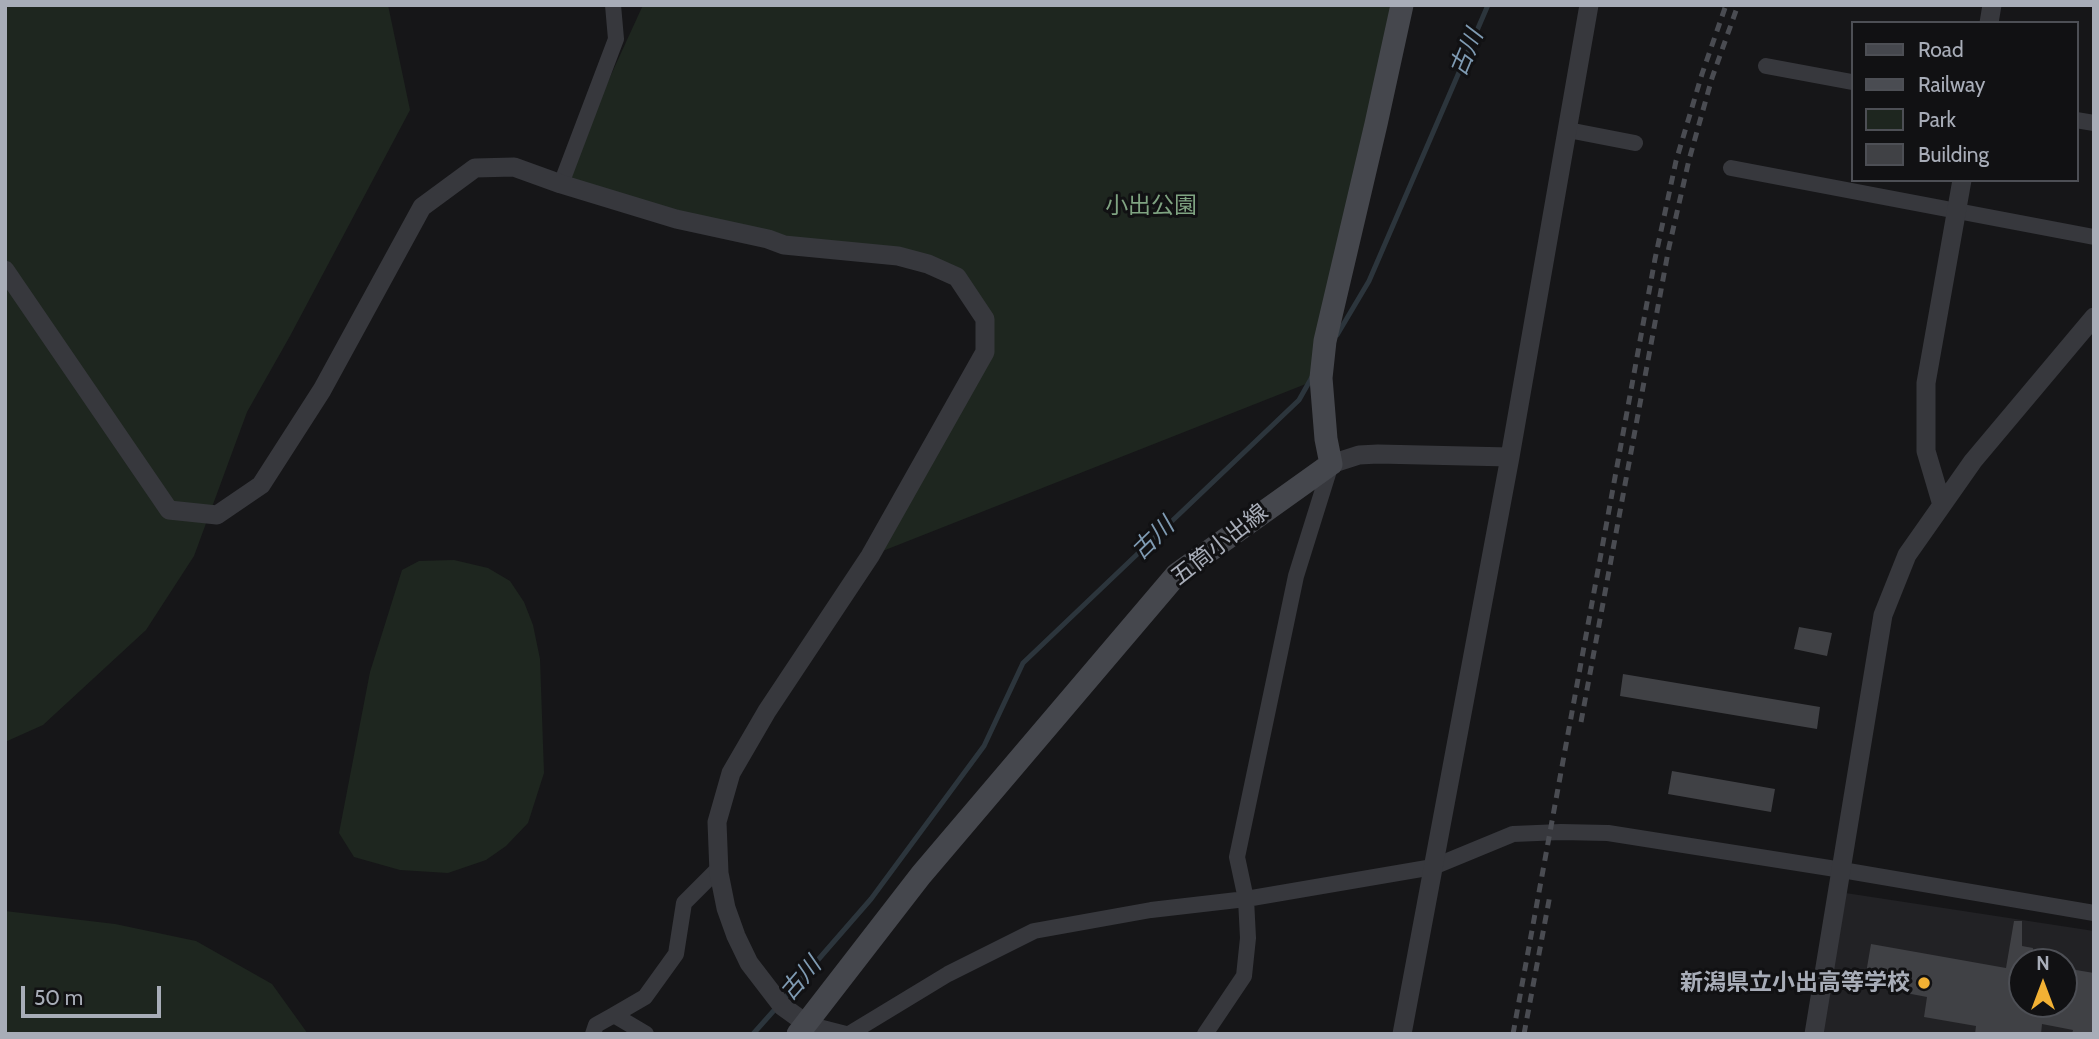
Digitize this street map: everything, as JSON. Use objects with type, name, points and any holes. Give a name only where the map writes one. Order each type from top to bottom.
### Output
[{"type":"main road","points":[[1331,464],[1321,378],[1325,341],[1402,5]]},
{"type":"main road","name":"五筒小出線","points":[[802,1029],[921,875],[1177,574],[1331,464]]},
{"type":"street","points":[[561,184],[616,39],[613,5]]},
{"type":"street","points":[[1402,1034],[1510,457],[1589,5]]},
{"type":"street","points":[[1766,66],[1850,82]]},
{"type":"street","points":[[1568,130],[1635,143]]},
{"type":"street","points":[[5,270],[169,510],[217,515],[261,485],[322,390],[422,206],[475,168],[514,167],[676,219],[784,244],[898,256],[928,264],[957,277],[985,319],[985,352],[870,556],[767,711],[731,773],[717,822],[719,868],[726,908],[749,963],[802,1029],[848,1034],[948,974],[1034,932],[1151,910],[1246,899],[1433,867],[1513,834],[1608,834],[2094,913]]},
{"type":"street","points":[[1731,168],[2094,237]]},
{"type":"street","points":[[1942,505],[1926,451],[1926,383],[1962,182]]},
{"type":"street","points":[[1814,1034],[1883,615],[1907,555],[1973,461],[2094,317]]},
{"type":"street","points":[[1205,1034],[1244,976],[1248,938],[1246,899],[1237,857],[1296,576],[1331,464],[1359,455],[1378,454],[1510,457]]},
{"type":"street","points":[[593,1034],[596,1025],[645,997],[676,954],[684,902],[719,868]]},
{"type":"street","points":[[614,1015],[646,1034]]},
{"type":"shaded area","name":"新潟県立小出高等学校","points":[[1839,892],[2094,931],[2094,1034],[1819,1034]]},
{"type":"green space","points":[[5,5],[388,5],[410,110],[247,412],[194,556],[146,630],[43,725],[5,742]]},
{"type":"green space","name":"小出公園","points":[[643,5],[1402,5],[1321,378],[870,556],[985,352],[985,319],[957,277],[928,264],[784,245],[561,184]]},
{"type":"green space","points":[[454,560],[488,568],[510,581],[524,602],[533,625],[540,659],[544,773],[528,823],[506,846],[486,860],[448,873],[400,870],[354,857],[339,833],[370,672],[402,570],[419,561]]},
{"type":"green space","points":[[5,911],[115,924],[196,941],[272,984],[308,1034],[5,1034]]},
{"type":"building","points":[[1799,627],[1832,633],[1827,656],[1794,649]]},
{"type":"building","points":[[1623,674],[1820,707],[1817,729],[1620,696]]},
{"type":"building","points":[[1672,771],[1775,789],[1771,812],[1668,794]]},
{"type":"building","points":[[2014,921],[2022,921],[2022,946],[2033,948],[2009,948]]},
{"type":"building","points":[[1871,944],[2006,968],[2008,956],[2008,1018],[2078,1018],[2078,970],[2094,973],[2094,1034],[2072,1034],[2073,1030],[2042,1024],[2041,1034],[1975,1034],[1976,1026],[1924,1017],[1927,997],[1864,985]]},
{"type":"waterway","name":"古川","points":[[1337,335],[1369,281],[1488,5]]},
{"type":"waterway","name":"古川","points":[[783,1000],[871,899],[984,746],[1023,663],[1299,400],[1312,377]]},
{"type":"waterway","name":"古川","points":[[753,1034],[777,1007]]},
{"type":"railway","points":[[1513,1034],[1655,259],[1676,161],[1726,5]]},
{"type":"railway","points":[[1581,722],[1669,247],[1712,78],[1738,5]]},
{"type":"railway","points":[[1524,1034],[1550,895]]},
{"type":"place","name":"新潟県立小出高等学校","points":[[1924,983]]}]
